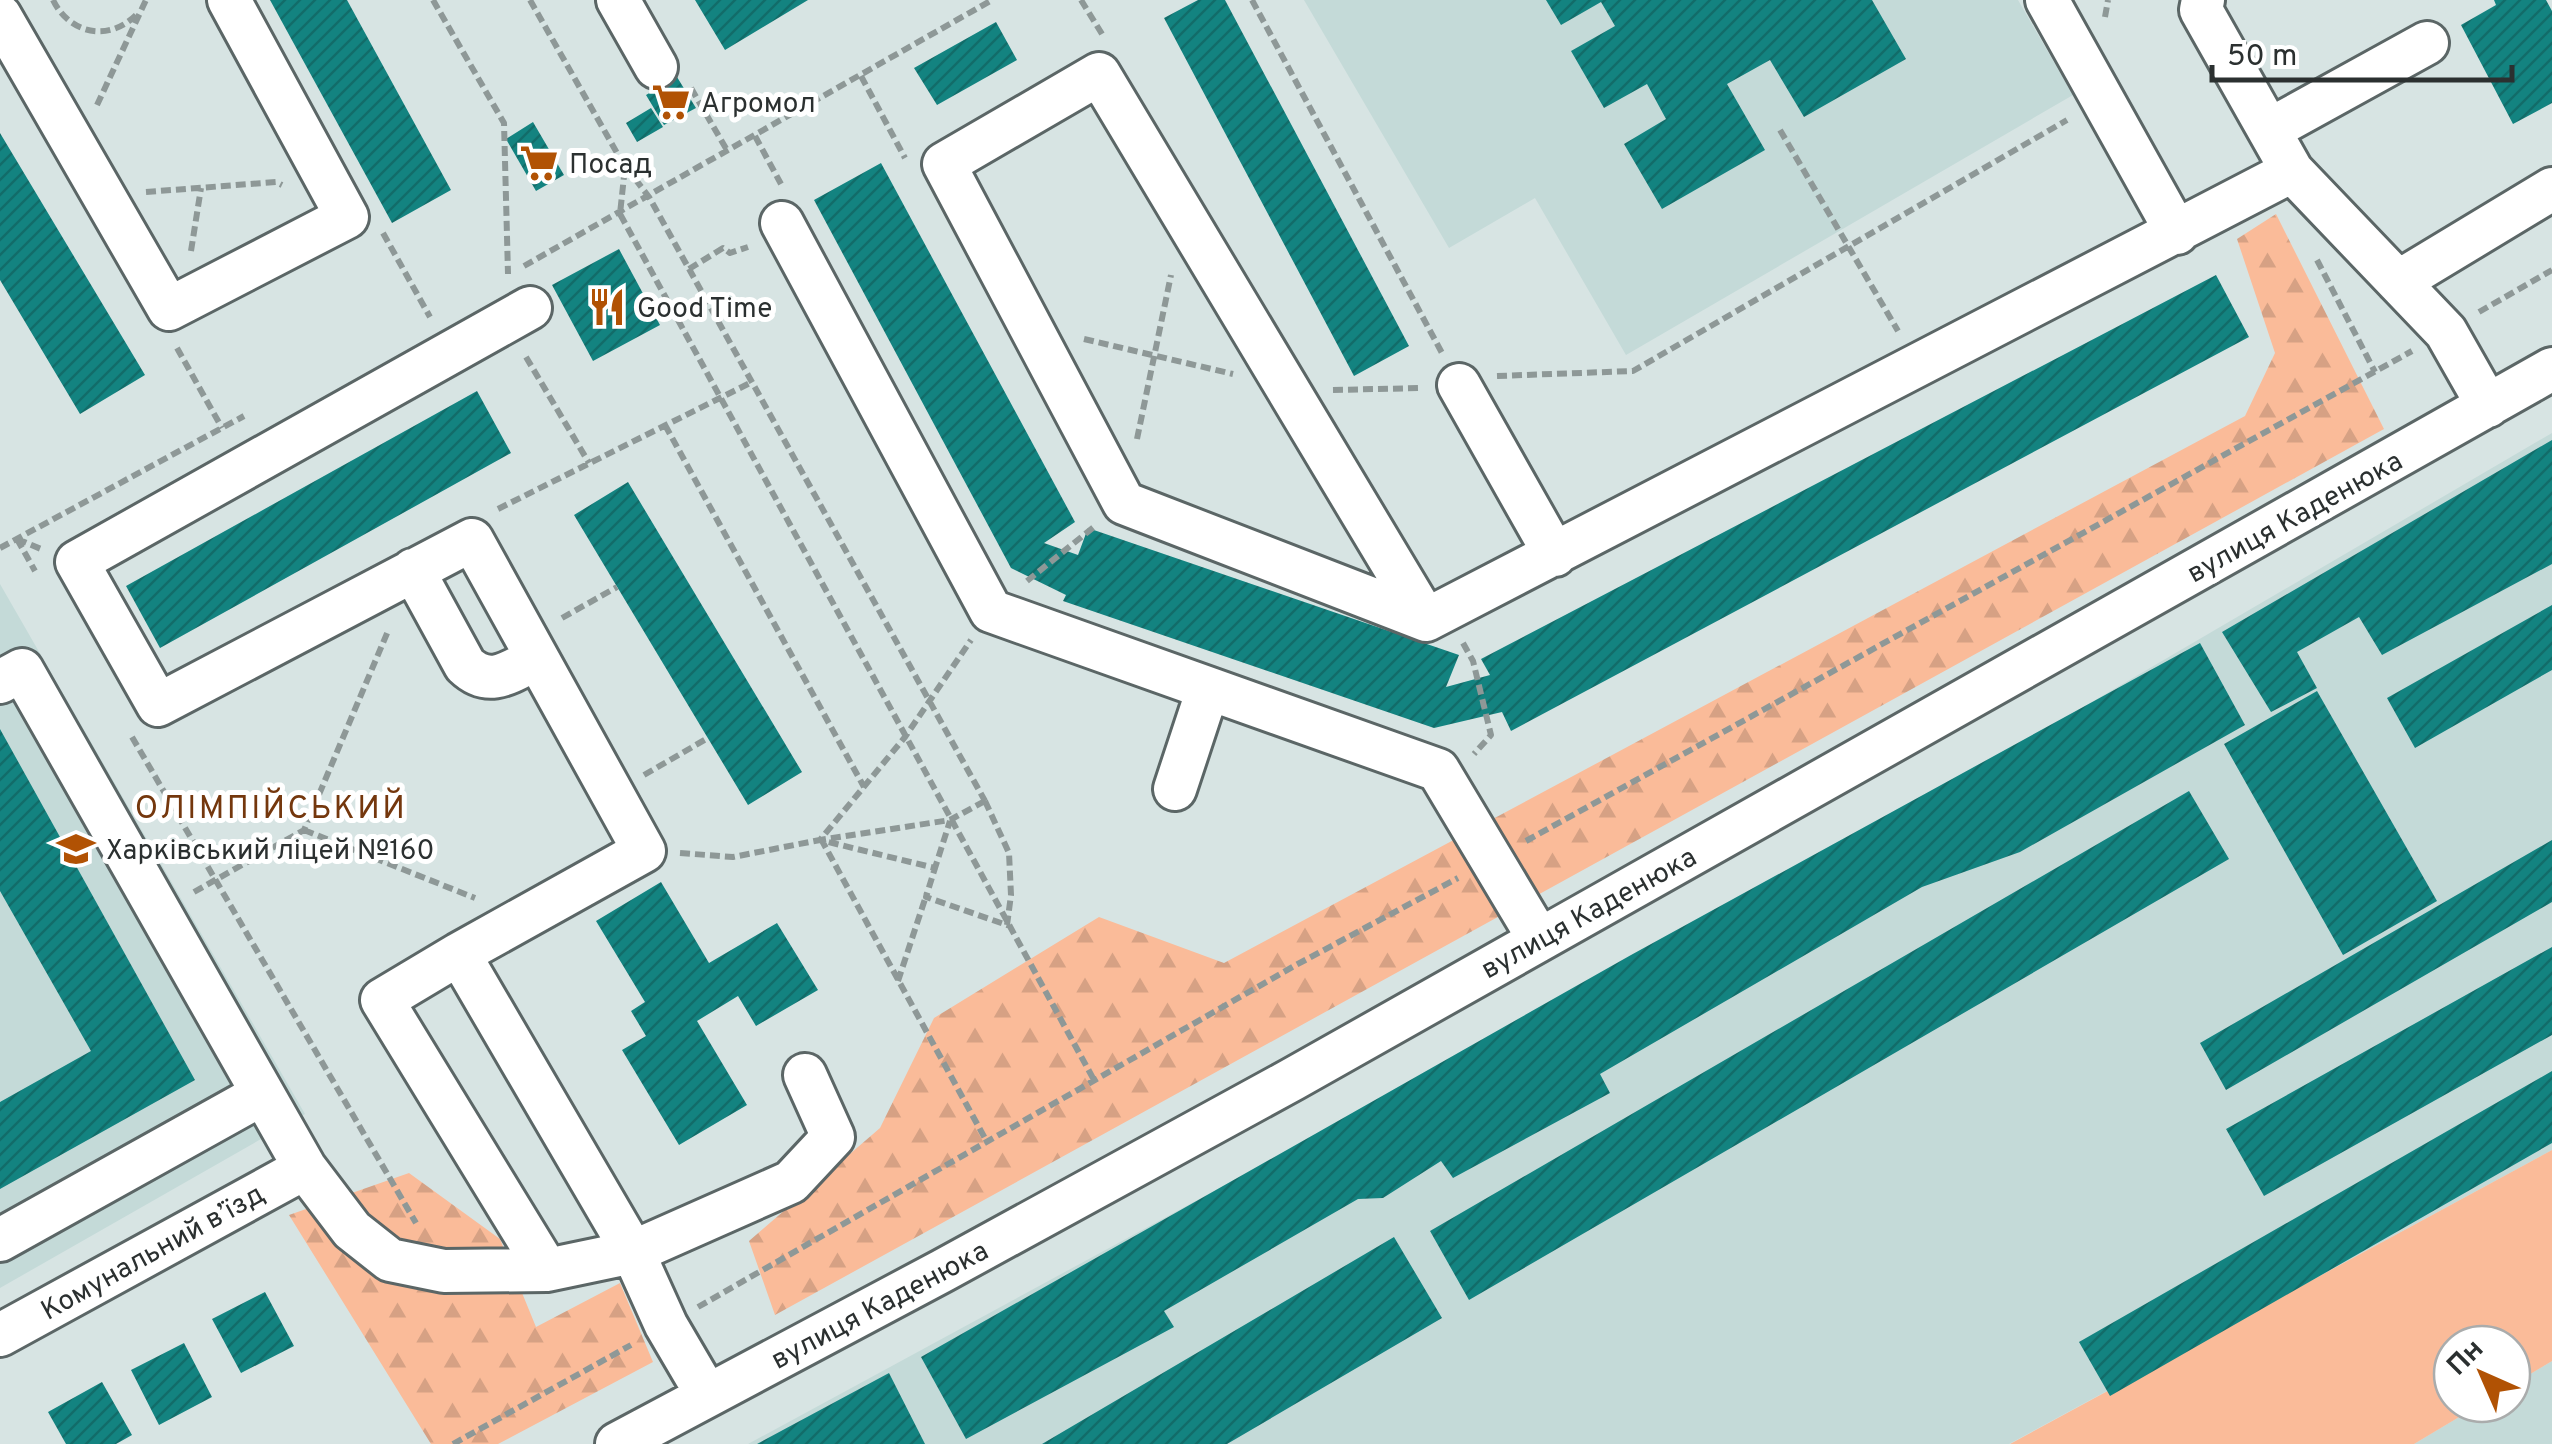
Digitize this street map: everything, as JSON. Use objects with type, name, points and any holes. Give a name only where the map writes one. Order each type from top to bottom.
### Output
[{"type":"street","points":[[0,16],[170,308],[347,217],[229,0]]},
{"type":"street","points":[[618,0],[656,67]]},
{"type":"street","points":[[2047,0],[2178,233]]},
{"type":"street","points":[[2203,0],[2201,10],[2292,171],[2446,332],[2488,406]]},
{"type":"street","points":[[2271,130],[2427,42]]},
{"type":"street","points":[[1436,616],[1287,388],[1098,74],[944,164],[1124,503],[1436,616],[2292,171]]},
{"type":"street","points":[[2398,282],[2552,189]]},
{"type":"street","points":[[782,223],[991,611],[1438,770],[1539,940]]},
{"type":"street","points":[[519,292],[77,562],[158,706],[472,540],[644,851],[382,1000],[547,1270]]},
{"type":"street","name":"вулиця Каденюка","points":[[617,1444],[1030,1224],[2552,369]]},
{"type":"street","points":[[1459,384],[1556,555]]},
{"type":"street","points":[[413,570],[465,666],[475,675],[500,677],[532,648]]},
{"type":"street","points":[[0,682],[22,670],[304,1168],[352,1230],[390,1260],[444,1272],[547,1270],[633,1252],[791,1182],[833,1137],[805,1076]]},
{"type":"street","points":[[1175,789],[1208,689]]},
{"type":"street","points":[[459,954],[633,1252],[666,1325],[707,1395]]},
{"type":"street","points":[[0,1240],[262,1094]]},
{"type":"street","name":"Комунальний в’їзд","points":[[0,1335],[304,1168]]},
{"type":"path","points":[[53,0],[59,12],[78,28],[105,34],[127,24],[142,9]]},
{"type":"path","points":[[94,112],[146,0]]},
{"type":"path","points":[[433,0],[504,123],[519,292]]},
{"type":"path","points":[[530,0],[625,166],[649,197],[985,801],[1009,853],[1012,896],[1007,925]]},
{"type":"path","points":[[1252,0],[1459,384]]},
{"type":"path","points":[[861,76],[907,162]]},
{"type":"path","points":[[1030,327],[1287,388],[1389,390],[1459,384],[1505,374],[1633,371],[2102,99]]},
{"type":"path","points":[[1780,130],[1920,367]]},
{"type":"path","points":[[625,166],[620,214],[1094,1080]]},
{"type":"path","points":[[144,192],[276,182],[289,189]]},
{"type":"path","points":[[189,266],[201,188]]},
{"type":"path","points":[[2311,249],[2376,372]]},
{"type":"path","points":[[820,840],[905,738],[991,611],[1124,503],[1173,263]]},
{"type":"path","points":[[524,354],[589,463]]},
{"type":"path","points":[[472,540],[464,526],[752,382]]},
{"type":"path","points":[[665,426],[866,785]]},
{"type":"path","points":[[413,570],[304,830],[216,881],[444,1272]]},
{"type":"path","points":[[532,648],[617,587]]},
{"type":"path","points":[[1436,616],[1473,662],[1490,734],[1447,784]]},
{"type":"path","points":[[612,793],[708,738]]},
{"type":"path","points":[[644,851],[732,857],[950,820],[985,801]]},
{"type":"path","points":[[898,982],[950,820]]},
{"type":"path","points":[[304,830],[524,918]]},
{"type":"path","points":[[820,840],[935,868]]},
{"type":"path","points":[[820,840],[987,1142]]},
{"type":"path","points":[[926,896],[1007,925]]},
{"type":"path","points":[[453,1444],[474,1432]]},
{"type":"shaded area","points":[[1304,0],[2018,0],[2073,95],[1626,355],[1535,198],[1449,248]]},
{"type":"shaded area","points":[[2552,433],[2552,1150],[2009,1444],[748,1444],[1789,879]]},
{"type":"shaded area","name":"Харківський ліцей №160","points":[[0,584],[305,1114],[0,1288]]},
{"type":"shaded area","points":[[2552,1361],[2552,1444],[2414,1444],[2448,1424],[2532,1424],[2532,1373]]},
{"type":"green space","points":[[2276,214],[2384,429],[775,1315],[749,1241],[880,1128],[934,1018],[1099,917],[1224,963],[2245,416],[2275,353],[2237,239]]},
{"type":"green space","points":[[2552,1150],[2552,1361],[2532,1373],[2532,1324],[2432,1324],[2432,1424],[2448,1424],[2414,1444],[2010,1444]]},
{"type":"green space","points":[[409,1173],[500,1239],[536,1327],[620,1283],[653,1362],[498,1444],[431,1444],[289,1215]]},
{"type":"building","points":[[270,0],[347,0],[451,190],[392,223]]},
{"type":"building","points":[[695,0],[808,0],[725,50]]},
{"type":"building","points":[[1198,0],[1225,0],[1409,346],[1354,376],[1164,18]]},
{"type":"building","points":[[1546,0],[1872,0],[1906,59],[1804,117],[1770,60],[1727,84],[1765,150],[1662,209],[1624,144],[1666,119],[1647,84],[1604,108],[1571,51],[1615,26],[1601,2],[1561,25]]},
{"type":"building","points":[[2494,0],[2546,0],[2552,11],[2552,103],[2513,124],[2461,25],[2496,5]]},
{"type":"building","points":[[996,22],[1017,60],[937,105],[914,68]]},
{"type":"building","name":"Агромол","points":[[677,77],[696,108],[664,125],[646,95]]},
{"type":"building","points":[[651,108],[663,127],[637,142],[626,123]]},
{"type":"building","name":"Посад","points":[[533,122],[564,175],[536,191],[506,139]]},
{"type":"building","points":[[0,133],[145,375],[80,414],[0,280]]},
{"type":"building","points":[[881,163],[1075,522],[1044,543],[1078,555],[1088,528],[1459,655],[1446,687],[1490,675],[1481,659],[2216,275],[2249,337],[1511,731],[1502,712],[1434,728],[1063,601],[1066,595],[1011,568],[814,200]]},
{"type":"building","name":"Good Time","points":[[619,249],[660,325],[593,361],[552,285]]},
{"type":"building","points":[[477,391],[511,453],[160,648],[126,586]]},
{"type":"building","points":[[2552,440],[2552,564],[2382,655],[2359,617],[2297,652],[2317,688],[2271,712],[2222,632]]},
{"type":"building","points":[[628,482],[802,772],[748,805],[574,515]]},
{"type":"building","points":[[2552,605],[2552,670],[2415,748],[2387,698]]},
{"type":"building","points":[[2200,643],[2245,725],[2020,852],[1922,887],[1600,1074],[1610,1093],[1453,1178],[1441,1161],[1383,1198],[1358,1199],[1164,1311],[1174,1327],[966,1439],[921,1357],[1631,955]]},
{"type":"building","points":[[2317,691],[2437,901],[2343,955],[2224,744]]},
{"type":"building","points":[[0,729],[195,1080],[0,1189],[0,1102],[91,1051],[0,891]]},
{"type":"building","points":[[2189,791],[2229,859],[1469,1300],[1430,1231]]},
{"type":"building","points":[[2552,840],[2552,902],[2226,1090],[2200,1043]]},
{"type":"building","points":[[661,882],[709,963],[777,923],[818,990],[756,1026],[738,996],[697,1021],[747,1105],[679,1145],[622,1050],[646,1036],[631,1011],[645,1002],[596,921]]},
{"type":"building","points":[[2552,947],[2552,1035],[2264,1196],[2226,1129]]},
{"type":"building","points":[[2552,1071],[2552,1143],[2110,1396],[2079,1342]]},
{"type":"building","points":[[1394,1237],[1442,1318],[1227,1444],[1042,1444]]},
{"type":"building","points":[[265,1292],[294,1346],[241,1373],[212,1319]]},
{"type":"building","points":[[184,1343],[212,1397],[159,1425],[131,1370]]},
{"type":"building","points":[[889,1373],[925,1444],[757,1444]]},
{"type":"building","points":[[102,1382],[132,1435],[116,1444],[66,1444],[48,1412]]},
{"type":"place","name":"Агромол","points":[[671,102]]},
{"type":"place","name":"Посад","points":[[539,163]]},
{"type":"place","name":"Good Time","points":[[607,307]]},
{"type":"place","name":"Харківський ліцей №160","points":[[76,849]]},
{"type":"district","name":"ОЛІМПІЙСЬКИЙ","points":[[271,807]]}]
